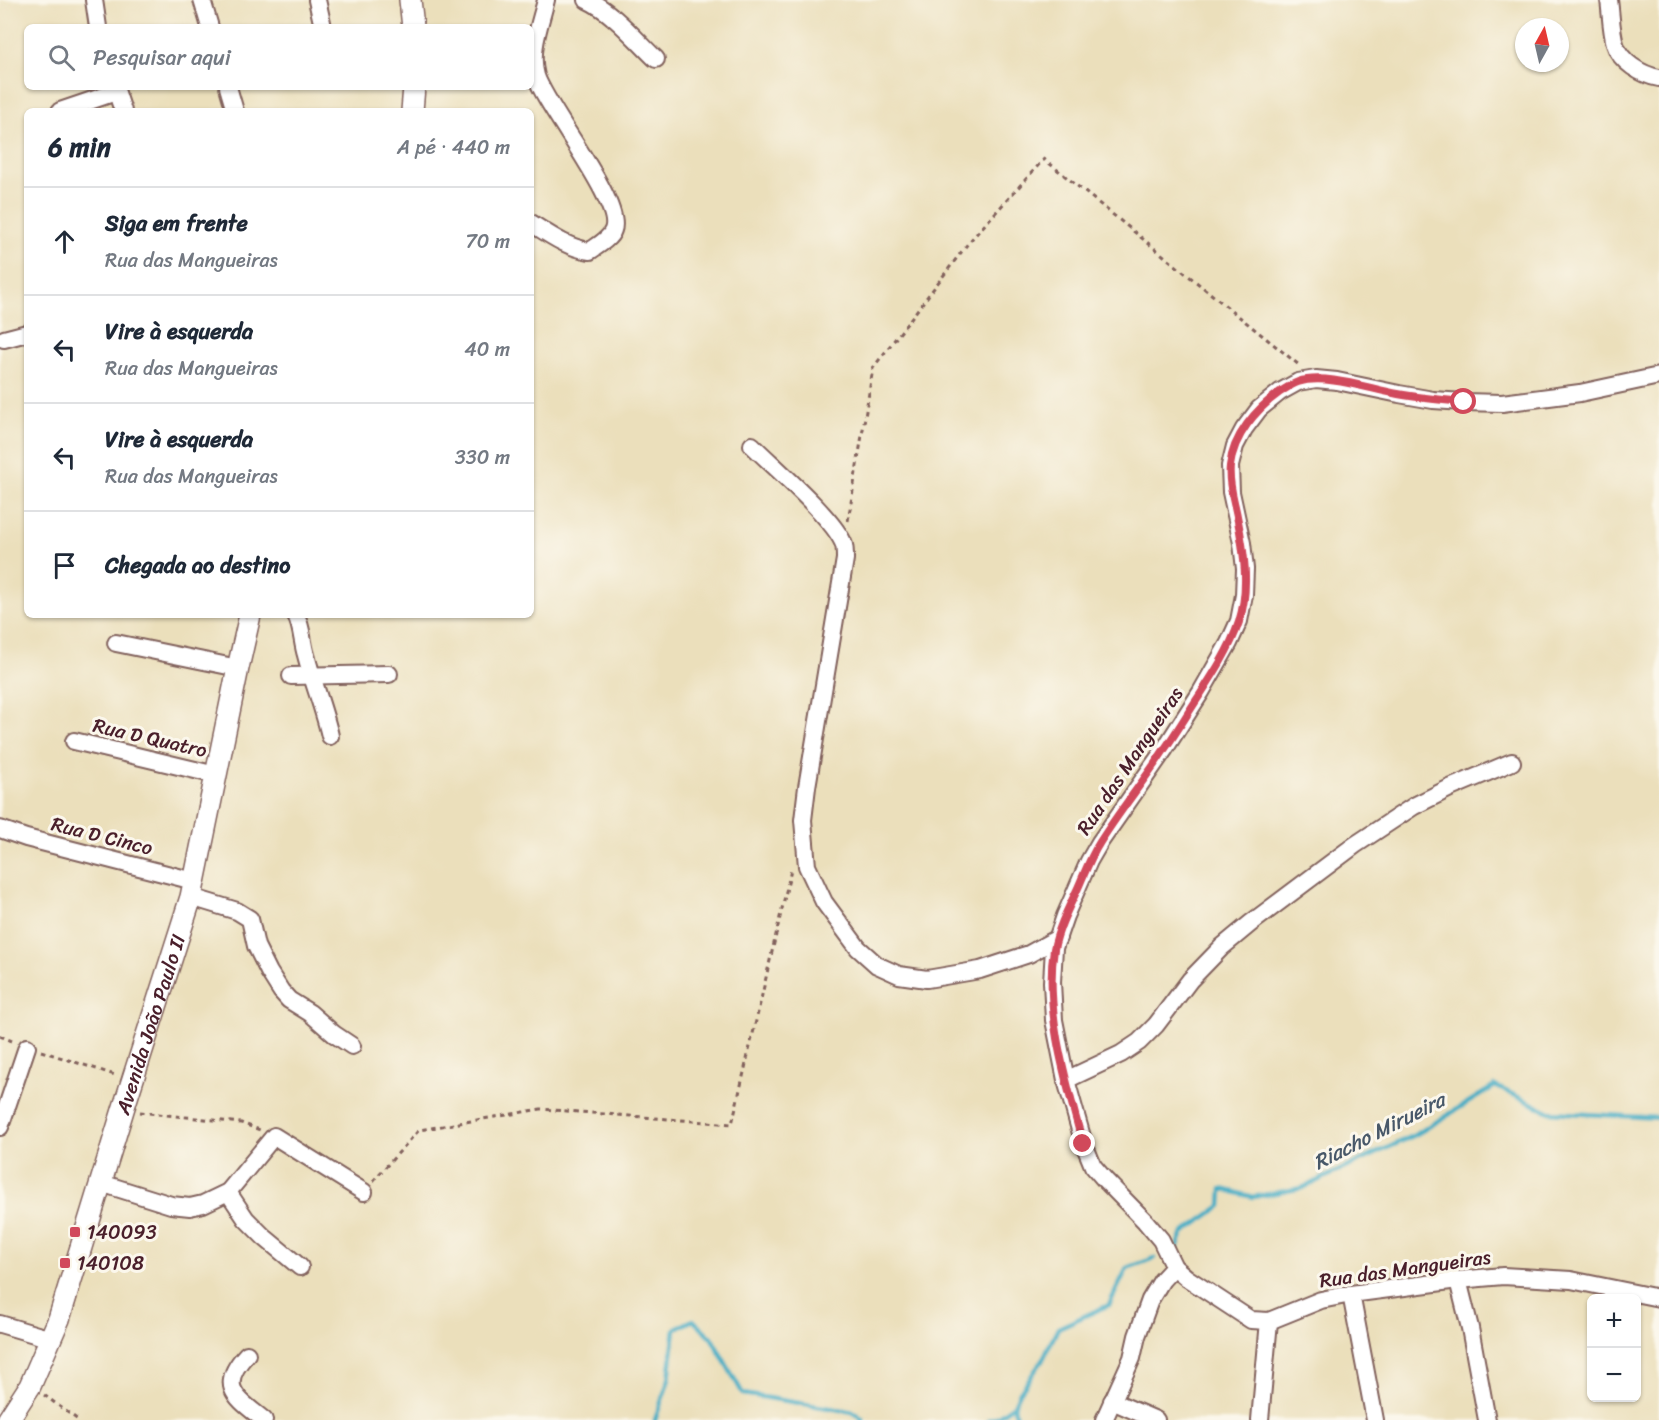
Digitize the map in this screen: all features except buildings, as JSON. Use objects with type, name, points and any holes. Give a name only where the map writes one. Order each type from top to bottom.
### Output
[{"type":"main road","points":[[410,0],[413,24]]},
{"type":"main road","points":[[412,108],[414,90]]},
{"type":"main road","name":"Avenida João Paulo II","points":[[6,1414],[30,1386],[59,1319],[192,889],[249,618]]},
{"type":"street","points":[[94,0],[98,24]]},
{"type":"street","points":[[202,0],[209,24]]},
{"type":"street","points":[[317,0],[322,24]]},
{"type":"street","points":[[534,46],[546,0]]},
{"type":"street","points":[[587,0],[614,19],[656,60]]},
{"type":"street","points":[[1609,0],[1615,44],[1620,55],[1640,71],[1659,78]]},
{"type":"street","points":[[534,66],[541,89],[588,163],[608,201],[614,219],[613,231],[590,251],[577,249],[534,225]]},
{"type":"street","points":[[68,108],[116,90],[122,108]]},
{"type":"street","points":[[229,90],[234,108]]},
{"type":"street","points":[[4,339],[24,334]]},
{"type":"street","name":"Rua das Mangueiras","points":[[1659,376],[1580,393],[1502,403],[1433,400],[1337,381],[1316,380],[1298,382],[1280,392],[1259,409],[1234,446],[1230,466],[1231,492],[1245,569],[1244,594],[1239,621],[1225,652],[1202,692],[1089,861],[1054,948],[1052,982],[1054,1020],[1066,1080],[1083,1144],[1093,1166],[1161,1240],[1174,1267],[1251,1320],[1269,1321],[1321,1300],[1351,1294],[1503,1276],[1593,1283],[1659,1298]]},
{"type":"street","points":[[752,445],[814,506],[834,528],[844,545],[845,559],[802,820],[807,866],[824,902],[858,948],[877,965],[899,975],[927,979],[980,970],[1029,954],[1058,938]]},
{"type":"street","points":[[298,618],[306,656],[330,736]]},
{"type":"street","points":[[116,643],[238,668]]},
{"type":"street","points":[[291,676],[389,674]]},
{"type":"street","name":"Rua D Quatro","points":[[74,741],[216,775]]},
{"type":"street","points":[[1066,1080],[1121,1054],[1139,1042],[1190,980],[1222,947],[1355,845],[1423,801],[1512,762]]},
{"type":"street","name":"Rua D Cinco","points":[[0,829],[192,889],[250,919],[256,946],[281,991],[289,1000],[310,1013],[352,1046]]},
{"type":"street","points":[[0,1127],[27,1047]]},
{"type":"street","points":[[101,1183],[171,1205],[190,1207],[203,1204],[228,1192],[274,1136],[364,1192]]},
{"type":"street","points":[[228,1192],[246,1219],[300,1267]]},
{"type":"street","points":[[1104,1420],[1132,1358],[1150,1300],[1162,1280],[1174,1267]]},
{"type":"street","points":[[1458,1280],[1470,1328],[1487,1420]]},
{"type":"street","points":[[1351,1294],[1376,1420]]},
{"type":"street","points":[[1260,1420],[1269,1321]]},
{"type":"street","points":[[0,1324],[51,1339]]},
{"type":"street","points":[[247,1354],[235,1367],[231,1382],[235,1395],[264,1420]]},
{"type":"street","points":[[1112,1401],[1156,1420]]},
{"type":"path","points":[[844,545],[873,368],[969,242],[1044,159],[1316,380]]},
{"type":"path","points":[[364,1192],[419,1130],[541,1109],[732,1124],[792,867]]},
{"type":"path","points":[[0,1036],[133,1081]]},
{"type":"path","points":[[123,1110],[241,1123],[274,1136]]},
{"type":"path","points":[[30,1386],[78,1420]]},
{"type":"waterway","name":"Riacho Mirueira","points":[[1176,1250],[1183,1233],[1221,1206],[1222,1189],[1253,1197],[1302,1188],[1415,1135],[1495,1086],[1550,1112],[1659,1118]]},
{"type":"waterway","name":"Riacho Mirueira","points":[[1016,1420],[1014,1405],[1020,1392],[1042,1361],[1058,1328],[1109,1305],[1127,1268],[1155,1258]]},
{"type":"waterway","points":[[655,1420],[669,1379],[675,1329],[693,1320],[711,1337],[743,1394],[854,1412],[863,1420]]},
{"type":"waterway","points":[[988,1420],[997,1417],[1014,1405]]},
{"type":"place","name":"140093","points":[[75,1232]]},
{"type":"place","name":"140108","points":[[65,1263]]},
{"type":"route","points":[[1083,1144],[1066,1080],[1054,1020],[1052,982],[1054,948],[1089,861],[1202,692],[1239,621],[1244,594],[1245,569],[1231,492],[1230,466],[1234,446],[1259,409],[1280,392],[1298,382],[1337,381],[1433,400],[1464,402]]}]
